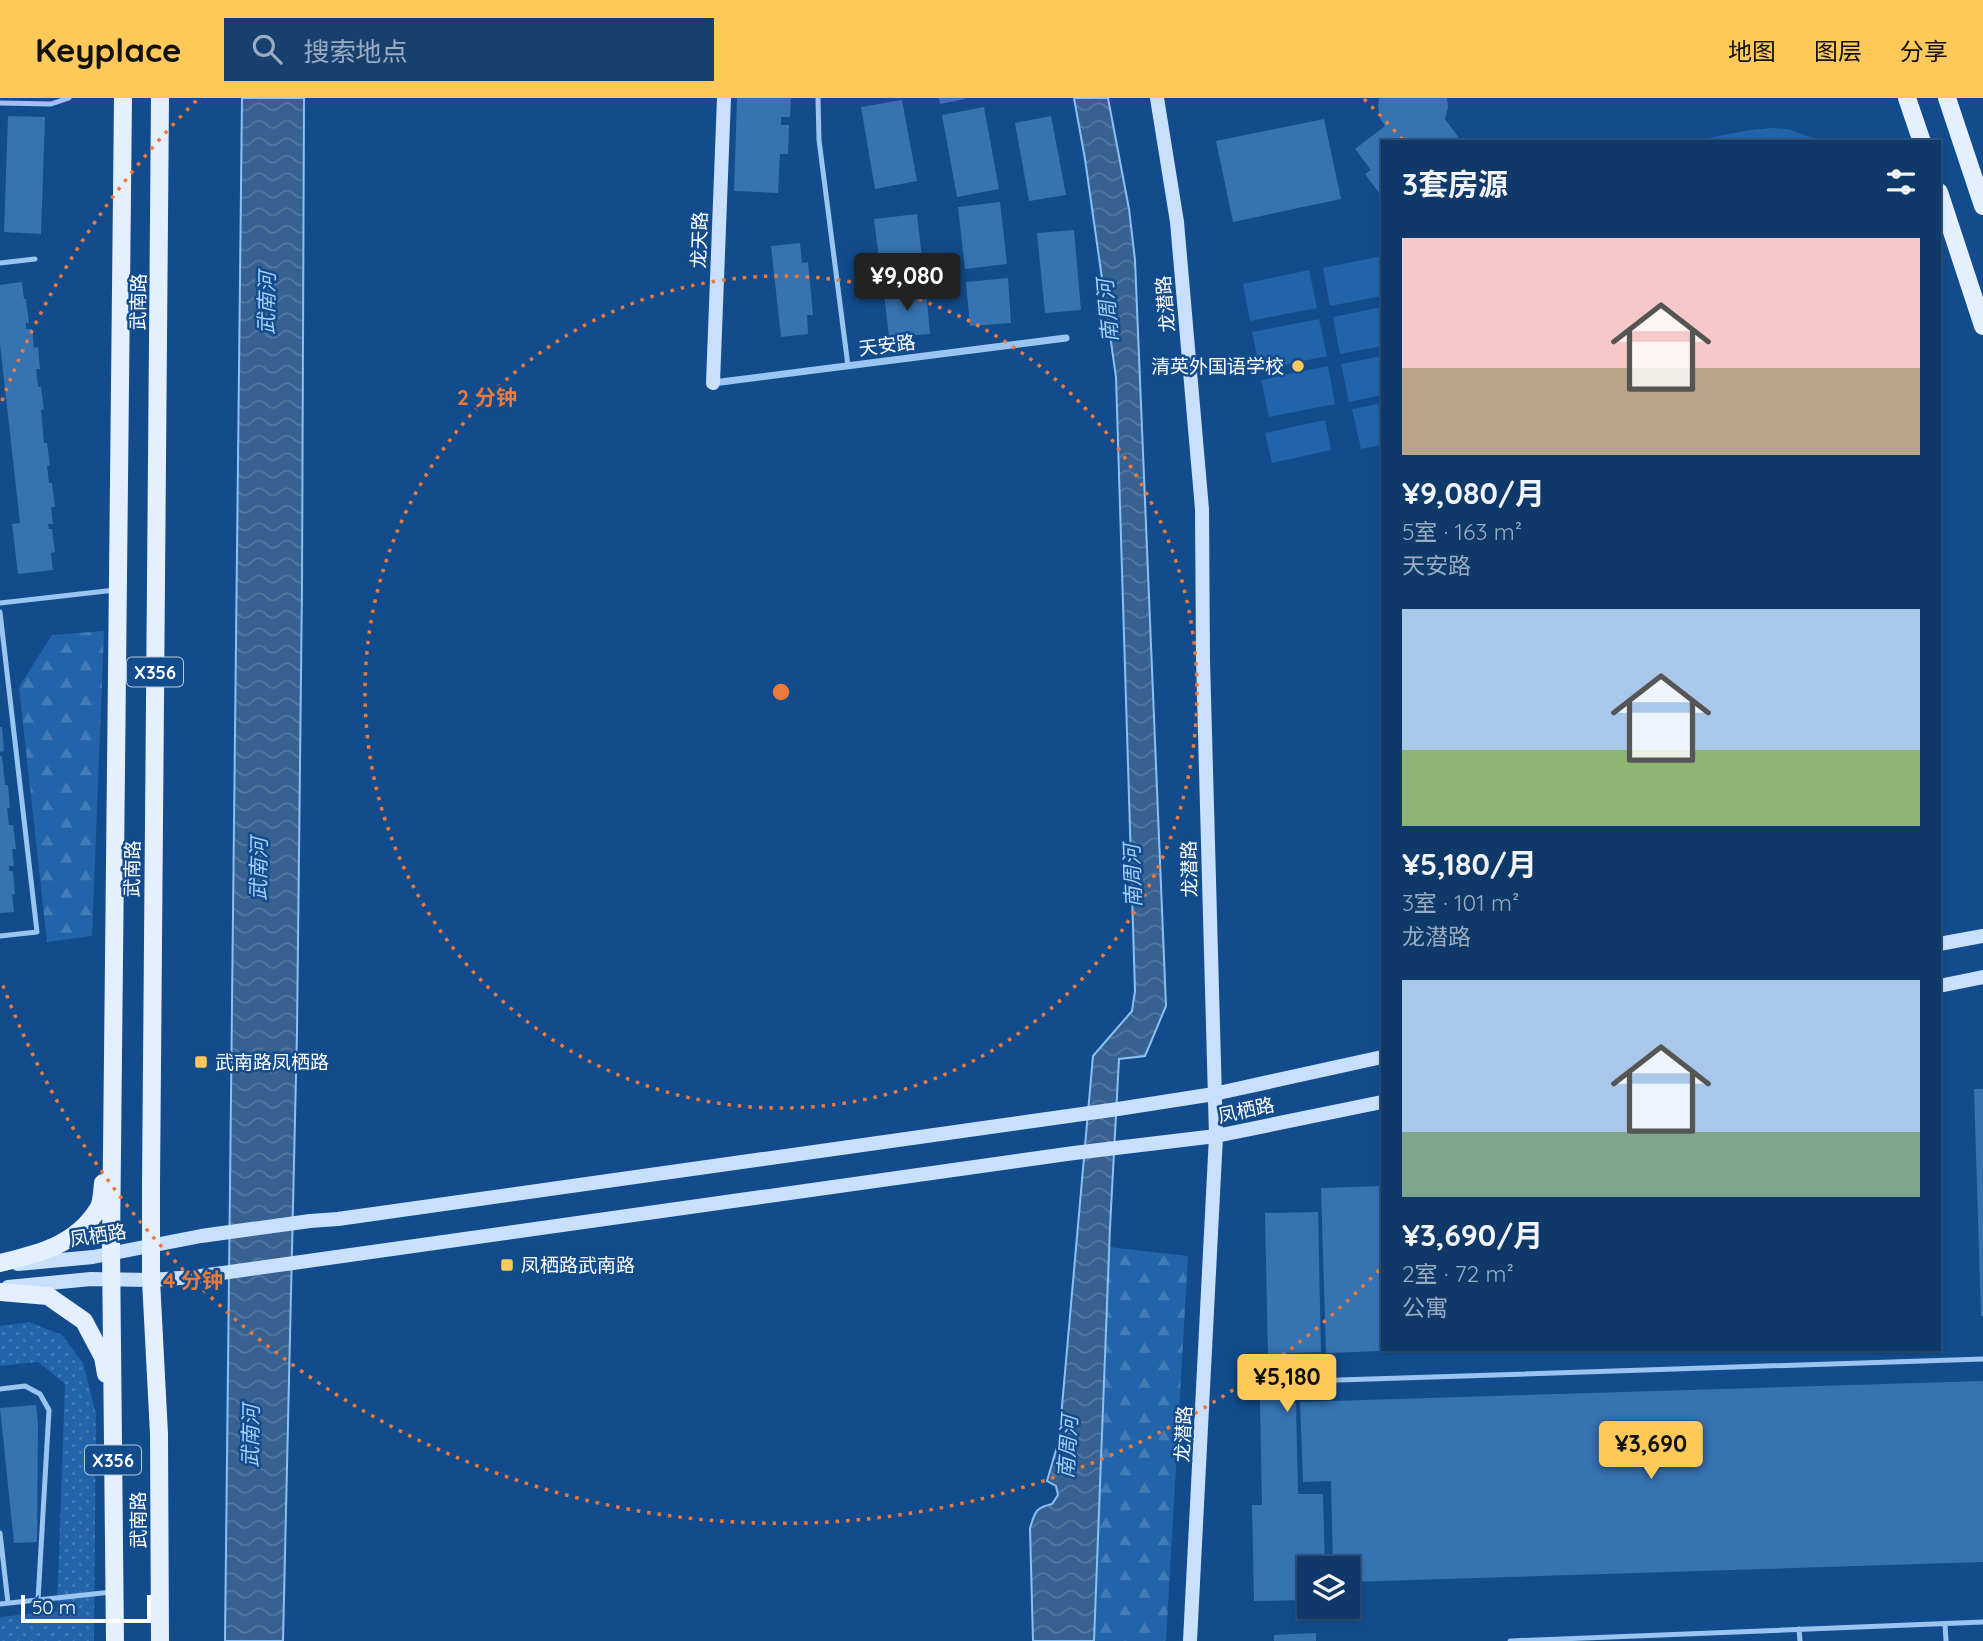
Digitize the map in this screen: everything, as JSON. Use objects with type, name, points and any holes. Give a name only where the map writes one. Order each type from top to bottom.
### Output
[{"type":"main road","name":"武南路","points":[[115,1641],[111,1253],[123,98]]},
{"type":"main road","name":"武南路","points":[[160,98],[151,1245],[159,1434],[160,1641]]},
{"type":"main road","name":"龙天路","points":[[713,383],[724,98]]},
{"type":"main road","name":"龙潜路","points":[[1157,98],[1177,222],[1202,509],[1203,660],[1216,1136],[1190,1641]]},
{"type":"main road","points":[[1907,98],[1921,140]]},
{"type":"main road","points":[[1947,98],[1983,206]]},
{"type":"main road","points":[[1941,198],[1983,326]]},
{"type":"main road","points":[[1941,944],[1983,936]]},
{"type":"main road","points":[[1941,986],[1983,977]]},
{"type":"main road","name":"凤栖路","points":[[0,1264],[111,1253],[201,1236],[1118,1109],[1214,1094],[1381,1057]]},
{"type":"main road","name":"凤栖路","points":[[151,1280],[194,1277],[1073,1153],[1216,1136],[1381,1102]]},
{"type":"main road","points":[[0,1264],[40,1253],[73,1238],[99,1208],[113,1121]]},
{"type":"main road","points":[[0,1290],[112,1279],[151,1280]]},
{"type":"main road","points":[[0,1290],[48,1296],[84,1321],[103,1357],[113,1412]]},
{"type":"street","name":"天安路","points":[[713,383],[1066,338]]},
{"type":"lane","points":[[0,103],[51,104],[69,98]]},
{"type":"lane","points":[[818,98],[819,140],[848,366]]},
{"type":"lane","points":[[0,263],[35,259]]},
{"type":"lane","points":[[0,603],[118,590]]},
{"type":"lane","points":[[0,612],[37,932],[0,936]]},
{"type":"lane","points":[[1308,1381],[1983,1359]]},
{"type":"lane","points":[[0,1389],[25,1386],[40,1394],[49,1410],[38,1600]]},
{"type":"lane","points":[[0,1533],[8,1603]]},
{"type":"lane","points":[[0,1604],[114,1592]]},
{"type":"lane","points":[[1510,1641],[1659,1638],[1983,1622]]},
{"type":"lane","points":[[1945,1624],[1946,1641]]},
{"type":"lane","points":[[1800,1629],[1800,1641]]},
{"type":"green space","points":[[1787,129],[1818,140],[1698,140],[1750,130]]},
{"type":"green space","points":[[1381,256],[1381,296],[1330,306],[1323,268]]},
{"type":"green space","points":[[1309,270],[1317,308],[1250,321],[1243,284]]},
{"type":"green space","points":[[1381,307],[1381,346],[1340,354],[1333,317]]},
{"type":"green space","points":[[1319,319],[1327,356],[1260,370],[1252,332]]},
{"type":"green space","points":[[1381,356],[1381,395],[1349,402],[1341,364]]},
{"type":"green space","points":[[1328,366],[1335,404],[1269,417],[1261,380]]},
{"type":"green space","points":[[1378,404],[1381,445],[1361,449],[1352,409]]},
{"type":"green space","points":[[1325,420],[1331,450],[1272,463],[1265,433]]},
{"type":"green space","points":[[104,631],[92,936],[47,942],[19,687],[52,635]]},
{"type":"green space","points":[[1109,1247],[1188,1256],[1166,1641],[1094,1641]]},
{"type":"green space","points":[[29,1322],[62,1335],[83,1363],[96,1414],[94,1641],[0,1641],[0,1617],[57,1611],[65,1384],[38,1362],[0,1366],[0,1326]]},
{"type":"water","name":"武南河","points":[[242,98],[304,98],[297,1032],[283,1641],[225,1641]]},
{"type":"water","name":"南周河","points":[[1074,98],[1108,98],[1129,209],[1135,260],[1166,1006],[1145,1056],[1119,1059],[1094,1641],[1033,1641],[1030,1528],[1036,1512],[1052,1504],[1058,1495],[1056,1486],[1047,1481],[1059,1440],[1093,1056],[1132,1011],[1135,991],[1116,377]]},
{"type":"building","points":[[737,98],[791,98],[790,117],[781,117],[781,125],[789,125],[788,154],[780,154],[778,193],[734,191]]},
{"type":"building","points":[[939,98],[965,98],[965,99],[940,104]]},
{"type":"building","points":[[1379,98],[1447,98],[1445,119],[1461,140],[1381,140],[1381,196],[1365,174],[1371,170],[1355,149],[1385,126],[1378,107]]},
{"type":"building","points":[[902,100],[917,181],[875,189],[861,107]]},
{"type":"building","points":[[984,107],[999,189],[957,197],[942,115]]},
{"type":"building","points":[[8,116],[45,117],[41,234],[4,232]]},
{"type":"building","points":[[1051,116],[1066,195],[1029,201],[1015,123]]},
{"type":"building","points":[[1324,119],[1341,199],[1233,222],[1216,141]]},
{"type":"building","points":[[1000,202],[1007,264],[965,269],[958,207]]},
{"type":"building","points":[[917,214],[924,276],[882,281],[874,219]]},
{"type":"building","points":[[1074,230],[1081,310],[1045,313],[1037,233]]},
{"type":"building","points":[[800,243],[802,263],[808,262],[813,315],[807,315],[808,334],[781,337],[771,246]]},
{"type":"building","points":[[1008,278],[1011,323],[970,326],[966,282]]},
{"type":"building","points":[[22,282],[29,323],[26,323],[26,329],[32,329],[34,348],[38,347],[40,369],[36,369],[44,409],[41,410],[44,443],[47,443],[50,465],[47,466],[49,483],[52,483],[55,507],[51,507],[53,524],[48,524],[49,529],[52,529],[55,552],[51,553],[53,570],[18,574],[12,524],[20,523],[0,344],[0,285]]},
{"type":"building","points":[[926,289],[930,334],[889,337],[884,293]]},
{"type":"building","points":[[0,727],[4,751],[0,752]]},
{"type":"building","points":[[0,756],[5,785],[8,785],[9,825],[13,825],[16,849],[12,849],[14,866],[9,866],[9,871],[13,871],[14,912],[0,913]]},
{"type":"building","points":[[1974,1089],[1983,1089],[1983,1316],[1981,1316]]},
{"type":"building","points":[[1381,1186],[1382,1351],[1326,1353],[1321,1188]]},
{"type":"building","points":[[1318,1212],[1321,1352],[1287,1353],[1288,1403],[1296,1403],[1298,1494],[1323,1494],[1325,1556],[1297,1556],[1297,1600],[1254,1601],[1252,1505],[1262,1505],[1259,1357],[1268,1357],[1265,1213]]},
{"type":"building","points":[[1983,1381],[1983,1562],[1360,1582],[1360,1556],[1333,1556],[1331,1481],[1303,1482],[1300,1402]]},
{"type":"building","points":[[36,1405],[37,1542],[14,1543],[0,1408]]},
{"type":"building","points":[[1316,1633],[1316,1641],[1274,1641],[1274,1635]]},
{"type":"place","name":"清英外国语学校","points":[[1298,366]]},
{"type":"place","name":"武南路凤栖路","points":[[201,1062]]},
{"type":"place","name":"凤栖路武南路","points":[[507,1265]]}]
